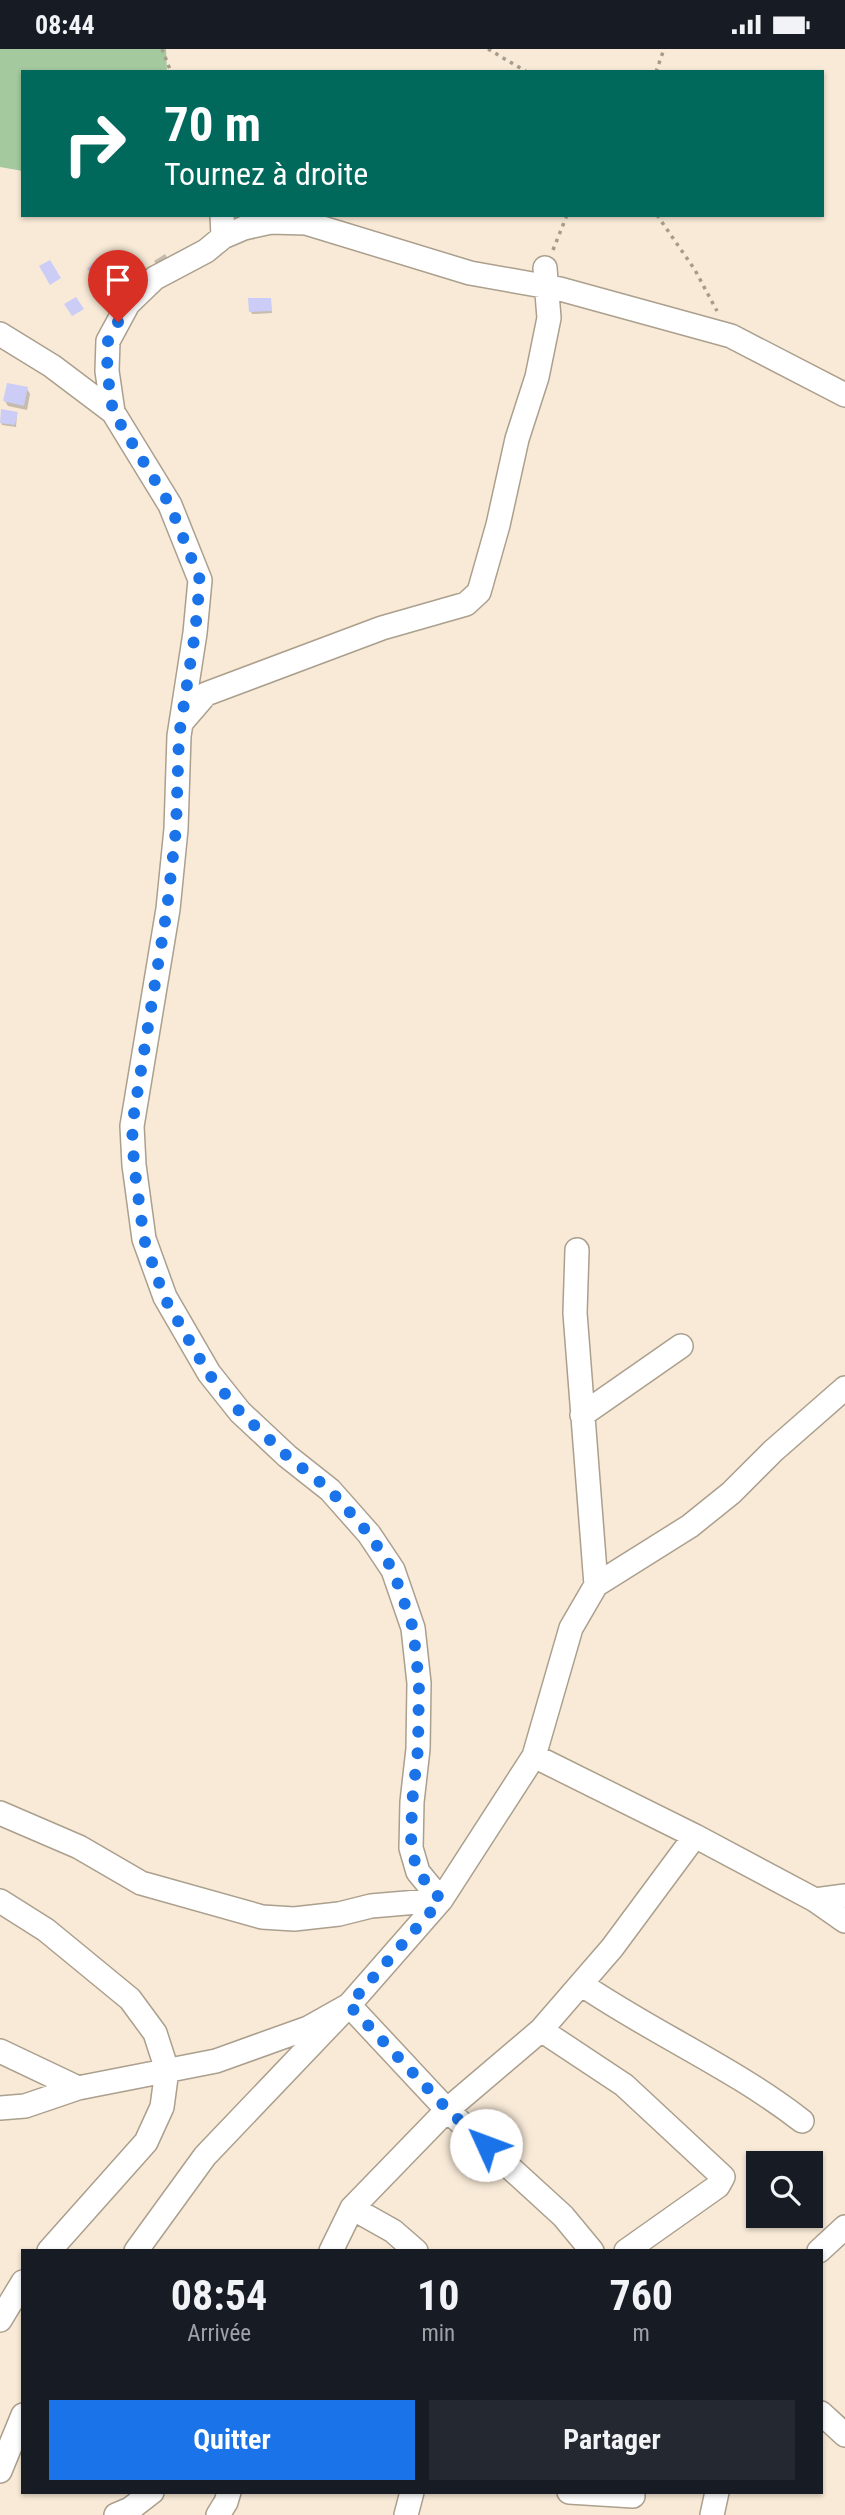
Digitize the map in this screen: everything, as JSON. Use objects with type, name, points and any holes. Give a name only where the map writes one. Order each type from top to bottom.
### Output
[{"type":"street","points":[[113,412],[107,371],[108,341],[128,304],[155,278],[206,251],[223,226],[244,228],[271,222],[306,223],[470,273],[545,277],[725,326],[845,395]]},
{"type":"street","points":[[181,723],[206,694],[382,628],[466,604],[479,592],[498,525],[517,439],[537,377],[549,318],[545,277]]},
{"type":"street","points":[[0,334],[52,366],[113,412],[170,505],[200,580],[181,723],[176,829],[167,909],[132,1126],[134,1165],[144,1239],[164,1297],[208,1373],[240,1412],[287,1456],[330,1490],[369,1534],[393,1570],[413,1628],[419,1683],[418,1749],[412,1803],[411,1848],[418,1872],[441,1900]]},
{"type":"street","points":[[577,1250],[575,1313],[596,1585]]},
{"type":"street","points":[[582,1415],[681,1346]]},
{"type":"street","points":[[137,2249],[205,2156],[349,2005],[441,1900],[534,1756],[571,1628],[596,1585],[690,1526],[731,1493],[772,1451],[845,1388]]},
{"type":"street","points":[[534,1756],[695,1836],[815,1900],[845,1921]]},
{"type":"street","points":[[0,1813],[79,1847],[141,1883],[262,1917],[294,1920],[339,1914],[371,1906],[441,1900]]},
{"type":"street","points":[[332,2249],[352,2208],[447,2109],[541,2030],[612,1948],[695,1836]]},
{"type":"street","points":[[815,1900],[845,1896]]},
{"type":"street","points":[[0,1901],[46,1930],[130,1999],[155,2033],[167,2070],[162,2107],[146,2142],[51,2249]]},
{"type":"street","points":[[580,1984],[626,2015],[774,2099],[802,2121]]},
{"type":"street","points":[[0,2108],[25,2106],[78,2088],[216,2061],[308,2028],[349,2005]]},
{"type":"street","points":[[349,2005],[447,2109],[563,2216],[590,2249]]},
{"type":"street","points":[[541,2030],[624,2085],[723,2178],[718,2186],[629,2249]]},
{"type":"street","points":[[0,2051],[78,2088]]},
{"type":"street","points":[[352,2208],[393,2231],[414,2249]]},
{"type":"street","points":[[821,2249],[845,2227]]},
{"type":"street","points":[[0,2321],[21,2285]]},
{"type":"street","points":[[823,2415],[845,2435]]},
{"type":"street","points":[[0,2471],[21,2420]]},
{"type":"street","points":[[116,2515],[130,2509],[149,2494]]},
{"type":"street","points":[[218,2515],[228,2494]]},
{"type":"street","points":[[405,2515],[411,2494]]},
{"type":"street","points":[[601,2494],[633,2496]]},
{"type":"street","points":[[712,2515],[717,2494]]},
{"type":"path","points":[[162,49],[170,70]]},
{"type":"path","points":[[488,49],[524,70]]},
{"type":"path","points":[[657,70],[664,49]]},
{"type":"path","points":[[545,277],[566,217]]},
{"type":"path","points":[[658,217],[695,270],[725,326]]},
{"type":"green space","points":[[0,49],[166,49],[167,70],[21,70],[21,171],[0,167]]},
{"type":"building","points":[[98,258],[105,265],[94,276],[87,269]]},
{"type":"building","points":[[50,260],[61,278],[50,285],[39,266]]},
{"type":"building","points":[[76,297],[84,309],[72,316],[64,304]]},
{"type":"building","points":[[248,298],[271,298],[272,311],[249,312]]},
{"type":"building","points":[[7,383],[28,387],[24,406],[3,401]]},
{"type":"building","points":[[1,409],[18,412],[15,425],[0,423]]},
{"type":"route","points":[[118,322],[108,341],[107,371],[113,412],[170,505],[200,580],[195,633],[179,736],[176,829],[167,909],[132,1126],[134,1165],[144,1239],[164,1297],[208,1373],[240,1412],[287,1456],[330,1490],[369,1534],[393,1570],[413,1628],[419,1683],[418,1749],[412,1803],[411,1848],[418,1872],[441,1900],[349,2005],[447,2109],[486,2145]]}]
